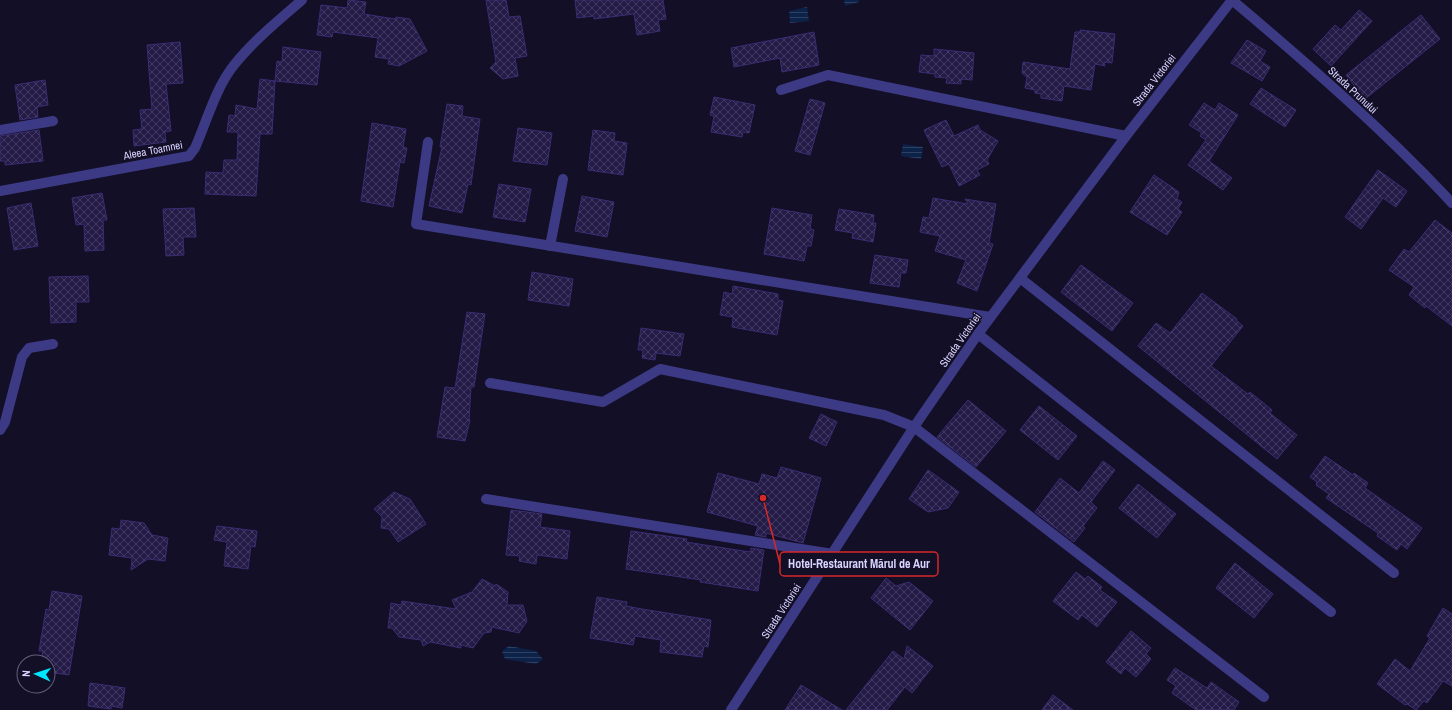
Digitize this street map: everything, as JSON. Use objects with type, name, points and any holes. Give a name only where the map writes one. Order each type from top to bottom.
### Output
[{"type":"street","name":"Aleea Toamnei","points":[[0,190],[189,156],[195,148],[218,91],[234,65],[270,28],[302,0]]},
{"type":"street","name":"Strada Victoriei","points":[[731,710],[914,427],[978,334],[1126,136],[1232,0]]},
{"type":"street","name":"Strada Prunului","points":[[1232,0],[1319,75],[1396,146],[1452,203]]},
{"type":"street","points":[[781,90],[828,75],[1126,136]]},
{"type":"street","points":[[0,130],[53,120]]},
{"type":"street","points":[[428,142],[416,224],[990,317]]},
{"type":"street","points":[[550,246],[563,179]]},
{"type":"street","points":[[1020,278],[1394,572]]},
{"type":"street","points":[[978,334],[1331,612]]},
{"type":"street","points":[[0,430],[6,422],[22,357],[29,348],[53,344]]},
{"type":"street","points":[[490,383],[602,402],[660,369],[884,415],[914,427],[1264,697]]},
{"type":"street","points":[[486,499],[833,554]]},
{"type":"water","points":[[844,0],[859,0],[859,2],[845,6]]},
{"type":"water","points":[[807,7],[809,21],[790,23],[789,11]]},
{"type":"water","points":[[903,144],[923,147],[921,159],[901,156]]},
{"type":"water","points":[[509,646],[536,651],[543,659],[536,664],[505,659],[502,651]]},
{"type":"building","points":[[348,0],[366,2],[364,14],[395,19],[396,17],[410,19],[427,51],[399,66],[388,64],[389,59],[375,57],[378,38],[333,32],[332,37],[317,35],[321,5],[347,8]]},
{"type":"building","points":[[486,0],[506,0],[509,17],[520,16],[527,56],[515,58],[518,76],[503,79],[490,68],[496,62]]},
{"type":"building","points":[[575,0],[663,0],[666,19],[658,20],[660,31],[637,35],[634,14],[594,19],[594,16],[577,18]]},
{"type":"building","points":[[1359,10],[1372,21],[1331,66],[1313,49],[1335,25],[1341,30]]},
{"type":"building","points":[[1421,15],[1440,39],[1365,99],[1346,75]]},
{"type":"building","points":[[1080,30],[1115,34],[1112,63],[1104,62],[1105,66],[1095,64],[1091,90],[1064,86],[1062,101],[1041,98],[1041,94],[1035,93],[1035,90],[1025,88],[1027,77],[1022,73],[1023,62],[1070,69],[1075,32],[1080,32]]},
{"type":"building","points":[[814,32],[819,65],[782,72],[780,58],[734,67],[731,48]]},
{"type":"building","points":[[1247,40],[1266,51],[1260,61],[1270,67],[1262,81],[1231,63]]},
{"type":"building","points":[[180,42],[183,83],[166,84],[171,131],[165,132],[166,142],[134,146],[133,130],[142,129],[140,110],[152,109],[147,45]]},
{"type":"building","points":[[283,47],[321,52],[317,85],[275,81],[277,61],[282,62]]},
{"type":"building","points":[[934,49],[974,53],[972,80],[961,79],[961,84],[946,83],[947,78],[935,77],[935,74],[919,72],[921,55],[934,56]]},
{"type":"building","points":[[260,79],[275,81],[272,134],[260,134],[256,196],[205,194],[206,172],[223,173],[224,160],[237,160],[238,132],[227,132],[229,115],[235,116],[236,105],[257,109]]},
{"type":"building","points":[[45,80],[48,105],[37,107],[38,117],[20,120],[15,85]]},
{"type":"building","points":[[1261,88],[1296,110],[1285,127],[1250,104]]},
{"type":"building","points":[[714,97],[755,105],[749,133],[743,132],[742,137],[711,132],[714,116],[710,115]]},
{"type":"building","points":[[810,99],[825,103],[810,155],[795,151]]},
{"type":"building","points":[[1204,103],[1215,110],[1219,103],[1238,115],[1209,161],[1232,178],[1223,190],[1188,165],[1206,140],[1200,136],[1202,133],[1189,125]]},
{"type":"building","points":[[447,104],[463,106],[462,116],[480,119],[471,185],[468,184],[462,213],[429,206],[442,147],[440,147]]},
{"type":"building","points":[[946,120],[954,136],[978,125],[980,130],[998,141],[987,160],[989,164],[977,170],[980,175],[959,186],[949,164],[942,167],[924,130]]},
{"type":"building","points":[[372,123],[406,129],[403,147],[407,148],[404,163],[400,162],[393,207],[361,201]]},
{"type":"building","points":[[518,128],[552,133],[547,165],[513,161]]},
{"type":"building","points":[[39,130],[43,161],[5,165],[5,161],[0,161],[0,136]]},
{"type":"building","points":[[593,130],[615,133],[614,141],[627,143],[623,175],[588,170]]},
{"type":"building","points":[[1378,170],[1407,191],[1396,207],[1383,198],[1361,229],[1345,217]]},
{"type":"building","points":[[1154,175],[1179,192],[1177,199],[1182,202],[1178,209],[1182,212],[1167,235],[1130,212]]},
{"type":"building","points":[[499,184],[531,189],[525,222],[493,217]]},
{"type":"building","points":[[102,193],[107,220],[103,220],[104,250],[85,251],[84,224],[76,225],[72,198]]},
{"type":"building","points":[[582,196],[614,202],[607,237],[575,231]]},
{"type":"building","points":[[933,198],[968,204],[965,199],[996,204],[989,243],[993,244],[977,291],[957,283],[966,260],[935,251],[940,236],[920,232],[923,217],[929,218]]},
{"type":"building","points":[[31,203],[38,246],[14,250],[7,208]]},
{"type":"building","points":[[194,208],[196,237],[183,237],[184,255],[166,256],[163,209]]},
{"type":"building","points":[[772,208],[812,215],[810,229],[814,230],[811,246],[807,246],[804,261],[764,254]]},
{"type":"building","points":[[839,209],[874,215],[873,223],[876,223],[873,242],[852,238],[853,233],[835,230]]},
{"type":"building","points":[[1435,220],[1452,233],[1452,326],[1409,295],[1414,287],[1389,270],[1404,249],[1409,252]]},
{"type":"building","points":[[875,255],[908,260],[906,273],[901,273],[899,287],[870,283]]},
{"type":"building","points":[[1081,265],[1133,303],[1112,331],[1061,292]]},
{"type":"building","points":[[532,272],[573,279],[569,306],[528,300]]},
{"type":"building","points":[[88,276],[89,302],[76,302],[76,322],[51,323],[49,277]]},
{"type":"building","points":[[733,286],[778,294],[778,300],[783,301],[777,335],[732,327],[733,317],[720,315],[724,292],[732,294]]},
{"type":"building","points":[[1202,293],[1237,319],[1236,320],[1243,326],[1211,366],[1248,394],[1250,392],[1272,410],[1270,413],[1297,435],[1277,459],[1138,346],[1156,323],[1170,333]]},
{"type":"building","points":[[467,312],[485,314],[474,387],[471,387],[470,420],[465,441],[437,437],[445,387],[455,388]]},
{"type":"building","points":[[641,328],[684,334],[680,356],[656,353],[655,360],[642,358],[643,350],[638,350]]},
{"type":"building","points":[[968,400],[1006,431],[976,467],[937,437]]},
{"type":"building","points":[[1039,406],[1077,436],[1058,460],[1020,430]]},
{"type":"building","points":[[821,414],[837,422],[826,446],[809,438]]},
{"type":"building","points":[[1325,456],[1353,475],[1354,473],[1368,483],[1365,488],[1422,528],[1407,549],[1401,544],[1397,550],[1377,536],[1378,533],[1326,498],[1329,494],[1316,485],[1317,482],[1310,477]]},
{"type":"building","points":[[1103,461],[1115,470],[1091,502],[1097,508],[1083,526],[1085,528],[1074,542],[1035,512],[1060,478],[1079,493]]},
{"type":"building","points":[[781,467],[821,478],[803,543],[766,533],[766,537],[755,535],[758,526],[707,512],[718,473],[759,484],[762,474],[777,478]]},
{"type":"building","points":[[928,470],[959,492],[948,508],[928,512],[909,499]]},
{"type":"building","points":[[1138,484],[1176,514],[1157,538],[1119,508]]},
{"type":"building","points":[[394,492],[410,499],[426,524],[398,542],[389,529],[381,528],[382,517],[374,509]]},
{"type":"building","points":[[511,510],[542,514],[540,527],[570,531],[567,559],[537,555],[536,564],[519,561],[520,556],[506,555]]},
{"type":"building","points":[[121,520],[144,523],[152,535],[168,538],[165,561],[148,559],[131,570],[132,558],[109,555],[112,528],[120,529]]},
{"type":"building","points":[[217,526],[257,531],[255,547],[251,546],[248,569],[224,566],[227,542],[214,540]]},
{"type":"building","points":[[631,531],[687,539],[686,542],[750,552],[751,548],[764,550],[758,591],[700,582],[701,580],[626,569]]},
{"type":"building","points":[[1235,563],[1273,594],[1254,618],[1216,588]]},
{"type":"building","points":[[1076,572],[1085,579],[1088,576],[1102,587],[1100,590],[1117,602],[1097,627],[1082,615],[1078,620],[1053,601]]},
{"type":"building","points":[[886,578],[896,586],[909,582],[933,601],[910,630],[871,598]]},
{"type":"building","points":[[482,579],[495,586],[496,584],[508,592],[507,605],[523,605],[527,621],[519,633],[492,627],[491,632],[484,633],[473,648],[461,645],[461,648],[430,642],[423,646],[421,640],[399,637],[392,628],[388,628],[391,603],[401,605],[402,601],[456,609],[452,600],[472,592]]},
{"type":"building","points":[[52,591],[82,596],[69,675],[56,673],[56,654],[42,654],[43,651],[39,651],[46,609],[49,610]]},
{"type":"building","points":[[597,597],[627,602],[626,606],[711,620],[708,647],[704,646],[702,657],[660,652],[661,640],[635,636],[633,645],[590,638]]},
{"type":"building","points":[[1443,608],[1452,614],[1452,686],[1443,681],[1427,703],[1424,701],[1416,710],[1407,704],[1405,705],[1377,684],[1395,659],[1410,671],[1430,638],[1427,636]]},
{"type":"building","points":[[1131,631],[1151,648],[1146,654],[1151,659],[1136,677],[1125,668],[1121,674],[1106,662]]},
{"type":"building","points":[[907,646],[933,666],[912,693],[905,687],[887,710],[846,710],[893,651],[904,659]]},
{"type":"building","points":[[1175,668],[1207,688],[1211,682],[1239,702],[1234,710],[1196,710],[1172,693],[1176,686],[1167,680]]},
{"type":"building","points":[[90,683],[125,688],[122,708],[111,706],[111,709],[88,706]]},
{"type":"building","points":[[801,685],[842,710],[785,710]]},
{"type":"building","points":[[1053,695],[1073,710],[1042,710]]},
{"type":"place","name":"Hotel-Restaurant Mărul de Aur","points":[[763,498]]}]
